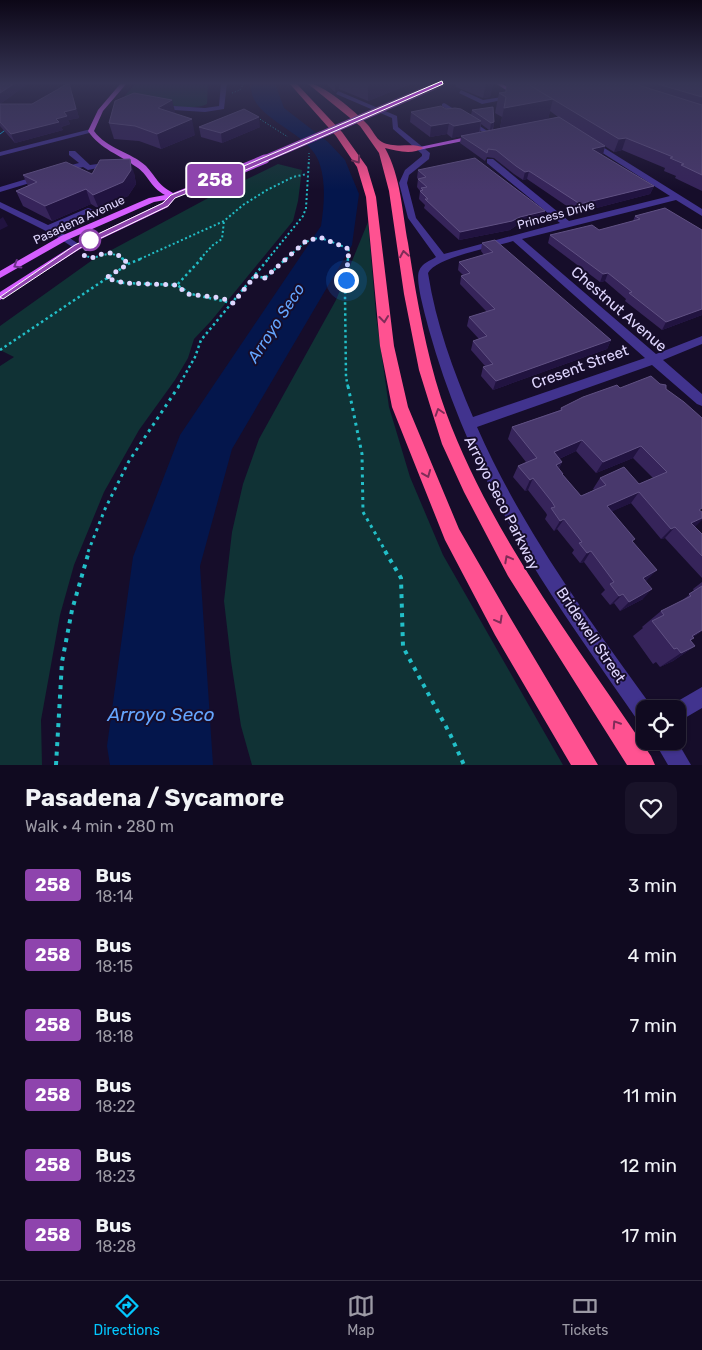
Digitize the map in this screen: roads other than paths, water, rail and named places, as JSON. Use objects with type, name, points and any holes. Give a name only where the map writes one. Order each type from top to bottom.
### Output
[{"type":"highway","points":[[324,119],[362,167],[371,197],[387,346],[400,408],[452,534],[503,627],[585,765]]},
{"type":"highway","name":"Arroyo Seco Parkway","points":[[357,119],[378,142],[389,169],[428,379],[449,442],[474,496],[514,569],[642,765]]},
{"type":"highway","points":[[378,142],[398,149],[419,148]]},
{"type":"highway","points":[[389,169],[397,157],[419,148]]},
{"type":"main road","points":[[96,119],[91,131],[98,141],[142,167],[158,188],[173,196]]},
{"type":"main road","name":"Pasadena Avenue","points":[[0,275],[64,238],[152,200],[173,196],[239,170],[359,119]]},
{"type":"main road","points":[[419,148],[497,133]]},
{"type":"main road","name":"Pasadena Avenue","points":[[0,297],[165,205],[173,196]]},
{"type":"street","points":[[396,119],[395,128],[426,153],[426,157],[406,173],[403,178],[412,218],[442,258]]},
{"type":"street","points":[[465,119],[489,134]]},
{"type":"street","points":[[0,154],[91,131]]},
{"type":"street","points":[[580,135],[702,212]]},
{"type":"street","points":[[72,153],[88,168],[131,159]]},
{"type":"street","points":[[490,161],[567,224]]},
{"type":"street","points":[[0,190],[85,164]]},
{"type":"street","name":"Princess Drive","points":[[442,258],[567,224],[678,197]]},
{"type":"street","points":[[0,205],[48,228],[80,251]]},
{"type":"street","points":[[48,228],[91,210]]},
{"type":"street","name":"Chestnut Avenue","points":[[516,239],[702,402]]},
{"type":"street","name":"Bridewell Street","points":[[442,258],[426,267],[423,273],[437,340],[469,424],[517,522],[636,701]]},
{"type":"street","name":"Cresent Street","points":[[469,424],[653,360],[702,340]]},
{"type":"street","points":[[686,707],[702,698]]},
{"type":"street","points":[[670,750],[680,765]]},
{"type":"water","name":"Arroyo Seco","points":[[273,119],[298,119],[328,142],[345,160],[359,194],[352,245],[232,449],[200,566],[213,765],[110,765],[107,746],[133,557],[180,435],[321,226],[324,187],[320,165],[314,153],[293,133]]},
{"type":"tram line","points":[[0,134],[16,122]]}]
